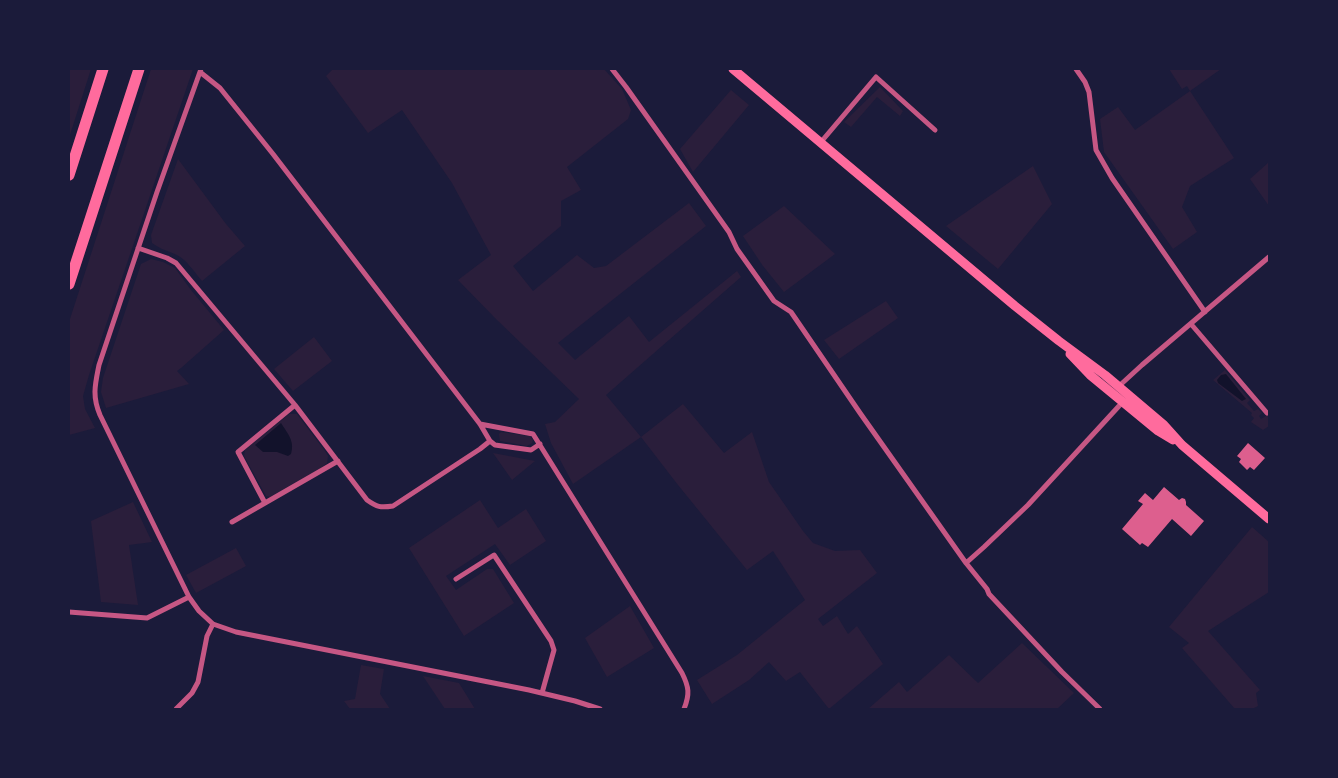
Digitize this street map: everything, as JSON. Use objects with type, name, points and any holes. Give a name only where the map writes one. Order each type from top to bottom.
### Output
[{"type":"highway","points":[[69,175],[103,69]]},
{"type":"highway","points":[[69,284],[139,69]]},
{"type":"main road","points":[[733,69],[1059,341],[1097,368],[1164,425],[1182,445],[1269,519]]},
{"type":"main road","points":[[1059,341],[1090,375],[1158,431],[1182,445]]},
{"type":"street","points":[[612,69],[729,232],[737,249],[774,301],[791,312],[966,563],[996,601],[1062,672],[1100,709]]},
{"type":"street","points":[[1076,69],[1085,82],[1088,92],[1096,150],[1112,178],[1205,312]]},
{"type":"street","points":[[540,444],[531,450],[496,445],[490,441],[480,424],[274,154],[220,88],[200,70],[138,248],[99,365],[95,385],[95,404],[189,597],[199,612],[213,624],[236,632],[542,693],[600,709]]},
{"type":"street","points":[[821,142],[876,77],[935,130]]},
{"type":"street","points":[[138,248],[176,263],[295,404],[367,500],[376,506],[393,506],[490,441]]},
{"type":"street","points":[[966,563],[1028,505],[1123,402],[1118,386],[1269,257]]},
{"type":"street","points":[[1191,324],[1267,413]]},
{"type":"street","points":[[265,503],[238,452],[295,404]]},
{"type":"street","points":[[480,424],[533,434],[682,672],[688,686],[688,701],[684,709]]},
{"type":"street","points":[[232,522],[338,461]]},
{"type":"street","points":[[456,579],[494,555],[551,641],[554,650],[542,693]]},
{"type":"street","points":[[69,612],[147,618],[189,597]]},
{"type":"street","points":[[176,709],[192,693],[198,682],[207,636],[213,624]]},
{"type":"shaded area","points":[[69,69],[91,69],[69,138]]},
{"type":"shaded area","points":[[151,69],[193,69],[83,396],[85,409],[95,428],[69,435],[69,322]]},
{"type":"shaded area","points":[[333,69],[604,69],[622,89],[631,110],[628,119],[567,167],[581,190],[561,201],[561,226],[513,266],[533,291],[577,255],[594,268],[606,266],[689,203],[706,226],[558,343],[575,360],[629,316],[649,342],[737,271],[741,277],[606,395],[641,437],[573,484],[551,443],[545,424],[555,422],[579,399],[458,280],[491,255],[452,183],[402,110],[368,133],[326,76]]},
{"type":"shaded area","points":[[1169,69],[1221,69],[1190,91],[1187,86],[1182,89]]},
{"type":"shaded area","points":[[880,87],[903,111],[900,116],[877,97],[851,127],[844,122]]},
{"type":"shaded area","points":[[731,90],[749,105],[693,172],[680,149]]},
{"type":"shaded area","points":[[1190,91],[1234,158],[1190,186],[1182,207],[1197,232],[1173,249],[1104,152],[1100,119],[1118,107],[1135,130]]},
{"type":"shaded area","points":[[178,159],[226,224],[245,246],[202,281],[181,257],[152,243],[151,235]]},
{"type":"shaded area","points":[[1269,162],[1269,206],[1250,179]]},
{"type":"shaded area","points":[[1033,166],[1052,204],[998,269],[946,226]]},
{"type":"shaded area","points":[[784,206],[835,254],[784,292],[763,266],[743,236]]},
{"type":"shaded area","points":[[151,259],[175,268],[224,330],[177,371],[189,384],[106,408],[101,392],[103,378],[141,264]]},
{"type":"shaded area","points":[[886,301],[898,318],[839,359],[824,340]]},
{"type":"shaded area","points":[[314,337],[332,361],[293,391],[274,369]]},
{"type":"shaded area","points":[[1225,370],[1250,400],[1247,403],[1254,411],[1258,409],[1262,413],[1259,416],[1261,419],[1269,414],[1269,426],[1263,430],[1251,422],[1254,418],[1251,415],[1252,413],[1213,380]]},
{"type":"shaded area","points":[[1226,374],[1246,399],[1242,401],[1218,383],[1217,380],[1221,375]]},
{"type":"shaded area","points":[[683,404],[724,453],[752,432],[769,482],[813,543],[835,551],[860,550],[877,573],[818,619],[823,626],[837,616],[848,634],[857,626],[883,664],[829,709],[800,672],[786,681],[769,662],[749,680],[712,704],[697,680],[737,655],[805,600],[773,551],[747,570],[641,437]]},
{"type":"shaded area","points":[[289,414],[297,414],[325,451],[328,456],[327,463],[270,497],[266,496],[244,456],[245,450]]},
{"type":"shaded area","points":[[281,423],[291,441],[291,454],[288,456],[277,452],[263,452],[255,445]]},
{"type":"shaded area","points":[[501,432],[530,436],[533,440],[527,446],[500,441],[499,434]]},
{"type":"shaded area","points":[[493,453],[535,461],[512,480]]},
{"type":"shaded area","points":[[480,500],[498,528],[526,509],[546,541],[510,565],[495,544],[446,576],[456,590],[487,569],[493,569],[514,603],[464,636],[409,548]]},
{"type":"shaded area","points":[[133,502],[152,542],[129,545],[138,605],[101,602],[91,521]]},
{"type":"shaded area","points":[[1252,527],[1269,542],[1269,592],[1208,631],[1260,690],[1256,693],[1258,706],[1252,709],[1235,709],[1182,648],[1189,643],[1169,627]]},
{"type":"shaded area","points":[[236,548],[246,566],[196,593],[186,575]]},
{"type":"shaded area","points":[[630,606],[654,648],[607,677],[585,638]]},
{"type":"shaded area","points":[[1022,643],[1074,693],[1057,709],[868,709],[899,682],[907,692],[949,655],[978,683]]},
{"type":"shaded area","points":[[361,665],[384,669],[380,694],[390,709],[350,709],[344,701],[355,699]]},
{"type":"shaded area","points":[[423,676],[459,683],[475,709],[445,709]]},
{"type":"building","points":[[1248,443],[1265,458],[1254,470],[1250,467],[1247,470],[1239,462],[1241,459],[1237,456]]},
{"type":"building","points":[[1164,487],[1179,500],[1185,499],[1186,505],[1204,521],[1191,536],[1172,519],[1148,547],[1142,543],[1140,545],[1122,529],[1143,504],[1138,501],[1145,493],[1153,500]]}]
